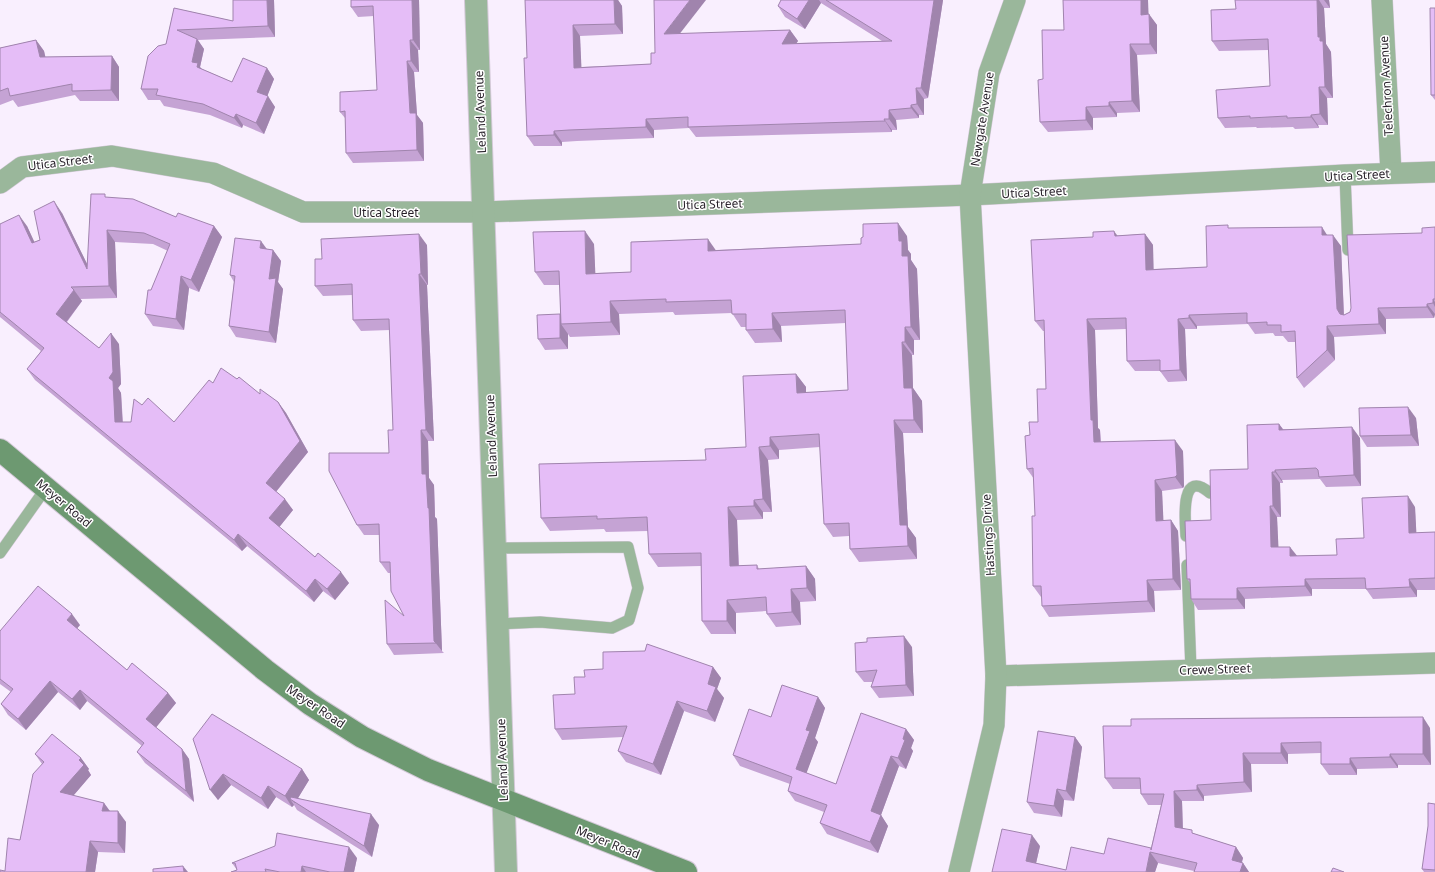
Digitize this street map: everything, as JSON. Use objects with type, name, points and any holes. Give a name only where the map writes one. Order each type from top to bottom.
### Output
[{"type":"main road","name":"Meyer Road","points":[[0,450],[265,670],[310,704],[362,737],[422,767],[686,872]]},
{"type":"street","name":"Leland Avenue","points":[[476,0],[506,872]]},
{"type":"street","name":"Newgate Avenue","points":[[970,195],[989,73],[1015,0]]},
{"type":"street","name":"Telechron Avenue","points":[[1382,0],[1391,173]]},
{"type":"street","name":"Utica Street","points":[[0,183],[22,167],[112,156],[213,173],[303,212],[483,212],[970,195],[1345,175],[1435,172]]},
{"type":"street","name":"Hastings Drive","points":[[959,872],[994,725],[996,676],[970,195]]},
{"type":"street","name":"Crewe Street","points":[[996,676],[1435,663]]},
{"type":"lane","points":[[1345,175],[1349,260]]},
{"type":"lane","points":[[1191,670],[1184,505],[1189,490],[1195,486],[1202,486],[1210,493]]},
{"type":"lane","points":[[0,552],[46,488]]},
{"type":"lane","points":[[495,548],[628,547],[638,588],[630,620],[612,628],[540,622],[497,624]]},
{"type":"building","points":[[233,0],[267,0],[268,26],[177,30],[197,39],[192,62],[198,63],[197,67],[232,82],[243,58],[267,68],[257,92],[268,96],[256,123],[236,114],[234,118],[203,104],[156,95],[158,89],[141,89],[148,56],[158,46],[166,44],[174,8],[233,21]]},
{"type":"building","points":[[351,0],[412,0],[413,40],[410,40],[411,61],[407,61],[410,113],[416,113],[417,150],[346,153],[345,111],[340,112],[340,92],[377,90],[373,6],[351,7]]},
{"type":"building","points":[[525,0],[614,0],[615,24],[573,25],[574,68],[651,64],[651,53],[655,53],[654,0],[690,0],[664,34],[790,30],[782,44],[892,41],[826,0],[934,0],[921,88],[916,88],[917,104],[911,105],[911,108],[889,110],[889,119],[884,119],[885,121],[688,127],[688,117],[646,119],[646,127],[554,131],[554,135],[527,136],[524,58],[527,58]]},
{"type":"building","points":[[781,0],[809,0],[797,19],[778,6]]},
{"type":"building","points":[[1063,0],[1141,0],[1141,15],[1149,14],[1150,44],[1130,44],[1132,101],[1109,102],[1109,106],[1086,107],[1086,120],[1040,122],[1038,80],[1043,79],[1042,30],[1064,30]]},
{"type":"building","points":[[1235,0],[1317,0],[1318,37],[1320,37],[1320,41],[1323,41],[1325,87],[1319,87],[1320,114],[1311,115],[1311,117],[1287,118],[1287,116],[1250,118],[1250,116],[1218,118],[1216,90],[1270,86],[1268,39],[1212,41],[1211,10],[1236,9]]},
{"type":"building","points":[[1430,8],[1435,8],[1435,95],[1431,95]]},
{"type":"building","points":[[36,40],[40,57],[112,56],[111,90],[72,91],[72,84],[10,96],[8,88],[0,91],[0,48]]},
{"type":"building","points":[[91,194],[105,194],[105,197],[133,199],[176,217],[178,213],[214,226],[191,280],[181,276],[176,319],[145,314],[148,290],[151,290],[170,244],[144,233],[107,230],[109,286],[71,287],[74,290],[56,314],[99,348],[111,333],[113,372],[109,378],[113,381],[115,422],[131,422],[134,399],[142,405],[148,398],[174,422],[209,380],[213,383],[221,368],[237,379],[239,377],[260,394],[260,389],[278,402],[300,441],[266,483],[285,499],[269,518],[315,557],[318,553],[341,572],[327,589],[315,579],[306,591],[238,534],[234,540],[27,369],[44,348],[0,312],[0,224],[19,215],[32,243],[40,240],[34,211],[54,201],[87,269]]},
{"type":"building","points":[[898,223],[899,241],[902,241],[902,256],[908,256],[911,327],[905,327],[905,342],[902,342],[904,388],[912,388],[914,420],[894,420],[900,525],[907,525],[908,546],[850,549],[849,523],[824,524],[819,434],[770,437],[770,446],[759,447],[763,499],[754,500],[754,506],[728,507],[730,566],[757,565],[757,569],[806,566],[807,588],[791,589],[792,612],[767,614],[766,597],[727,600],[727,621],[702,621],[701,553],[649,554],[647,517],[597,519],[597,516],[541,518],[539,464],[706,460],[705,449],[746,447],[743,376],[796,374],[797,393],[848,390],[845,310],[772,313],[773,329],[746,330],[746,314],[732,314],[731,300],[666,302],[666,299],[610,301],[611,322],[561,324],[559,271],[535,272],[533,232],[585,231],[586,274],[631,272],[631,242],[708,239],[708,251],[861,244],[861,238],[863,237],[863,224]]},
{"type":"building","points":[[1228,225],[1228,228],[1322,227],[1322,235],[1333,235],[1337,309],[1340,314],[1344,315],[1350,312],[1351,308],[1347,235],[1422,233],[1422,228],[1435,227],[1435,299],[1433,299],[1433,303],[1427,304],[1427,307],[1378,308],[1379,324],[1327,326],[1327,350],[1297,378],[1295,331],[1281,332],[1281,325],[1267,325],[1267,322],[1247,323],[1247,313],[1189,315],[1189,318],[1178,319],[1180,370],[1160,371],[1160,360],[1127,361],[1126,318],[1087,319],[1091,420],[1093,420],[1094,442],[1175,440],[1177,475],[1175,477],[1155,480],[1156,521],[1171,520],[1173,579],[1147,580],[1148,601],[1042,606],[1041,586],[1033,586],[1032,516],[1035,516],[1033,468],[1027,469],[1025,436],[1030,435],[1029,422],[1038,422],[1037,389],[1046,389],[1044,320],[1035,321],[1031,240],[1093,237],[1093,232],[1114,231],[1115,236],[1145,234],[1146,270],[1207,267],[1206,226]]},
{"type":"building","points":[[419,234],[421,274],[419,274],[426,430],[421,430],[422,474],[426,474],[429,508],[434,641],[436,643],[387,644],[385,600],[404,616],[391,591],[390,562],[380,562],[379,524],[357,525],[329,471],[329,453],[389,453],[388,430],[393,430],[389,319],[353,320],[352,284],[315,286],[315,259],[322,259],[321,239]]},
{"type":"building","points":[[235,238],[261,241],[260,248],[273,250],[269,279],[276,278],[269,332],[229,326],[235,276],[230,275]]},
{"type":"building","points":[[560,314],[560,338],[538,339],[537,315]]},
{"type":"building","points":[[1408,407],[1411,435],[1360,436],[1359,408]]},
{"type":"building","points":[[1279,424],[1279,430],[1352,427],[1354,475],[1319,477],[1318,470],[1316,468],[1275,470],[1275,472],[1272,472],[1273,506],[1270,506],[1271,547],[1290,547],[1290,556],[1337,555],[1336,539],[1364,538],[1362,498],[1408,496],[1409,533],[1435,532],[1435,578],[1409,579],[1410,587],[1366,589],[1365,578],[1305,579],[1305,586],[1237,588],[1237,599],[1191,599],[1190,579],[1187,579],[1185,521],[1211,520],[1210,470],[1248,469],[1247,425]]},
{"type":"building","points":[[38,586],[72,614],[67,620],[127,670],[132,663],[168,693],[146,719],[182,749],[186,791],[137,752],[144,743],[80,690],[72,699],[50,681],[18,719],[1,704],[13,689],[0,679],[0,631]]},
{"type":"building","points":[[904,636],[906,685],[871,687],[877,670],[856,672],[855,643],[867,642],[867,638]]},
{"type":"building","points":[[647,644],[713,667],[708,684],[716,687],[707,711],[677,701],[653,764],[618,751],[627,726],[555,729],[553,695],[575,694],[574,677],[585,677],[584,670],[603,669],[603,652],[645,651]]},
{"type":"building","points":[[782,685],[818,697],[806,730],[810,731],[796,769],[836,784],[861,713],[906,729],[903,739],[905,740],[898,758],[891,756],[871,811],[881,815],[870,842],[820,823],[827,805],[788,791],[792,777],[733,755],[749,709],[771,717]]},
{"type":"building","points":[[212,714],[302,769],[285,796],[268,786],[261,798],[223,774],[210,790],[193,739]]},
{"type":"building","points":[[1423,717],[1423,754],[1390,754],[1390,757],[1350,758],[1350,764],[1321,764],[1321,742],[1281,743],[1281,753],[1243,753],[1244,782],[1197,785],[1197,790],[1174,791],[1175,827],[1192,830],[1192,833],[1236,847],[1232,860],[1243,863],[1240,872],[1194,872],[1197,863],[1150,852],[1146,872],[992,872],[1002,829],[1032,835],[1026,861],[1066,870],[1071,847],[1104,854],[1108,838],[1151,848],[1151,850],[1164,794],[1141,794],[1140,778],[1105,778],[1103,726],[1131,726],[1131,719]]},
{"type":"building","points":[[1038,731],[1075,737],[1066,791],[1057,789],[1054,806],[1027,802]]},
{"type":"building","points":[[52,734],[81,758],[79,760],[84,765],[60,792],[104,803],[102,811],[118,811],[118,843],[90,841],[86,872],[0,872],[0,870],[5,871],[8,838],[20,840],[33,774],[44,762],[35,754]]},
{"type":"building","points":[[291,797],[371,814],[364,846],[290,799]]},
{"type":"building","points":[[1428,803],[1435,804],[1435,870],[1422,869],[1428,826]]},
{"type":"building","points":[[277,833],[349,847],[344,872],[330,872],[302,866],[301,872],[280,872],[265,869],[266,872],[231,872],[237,870],[235,863],[232,863],[275,846]]},
{"type":"building","points":[[183,866],[184,872],[153,872],[153,869]]},
{"type":"building","points":[[1333,868],[1344,872],[1331,872]]}]
